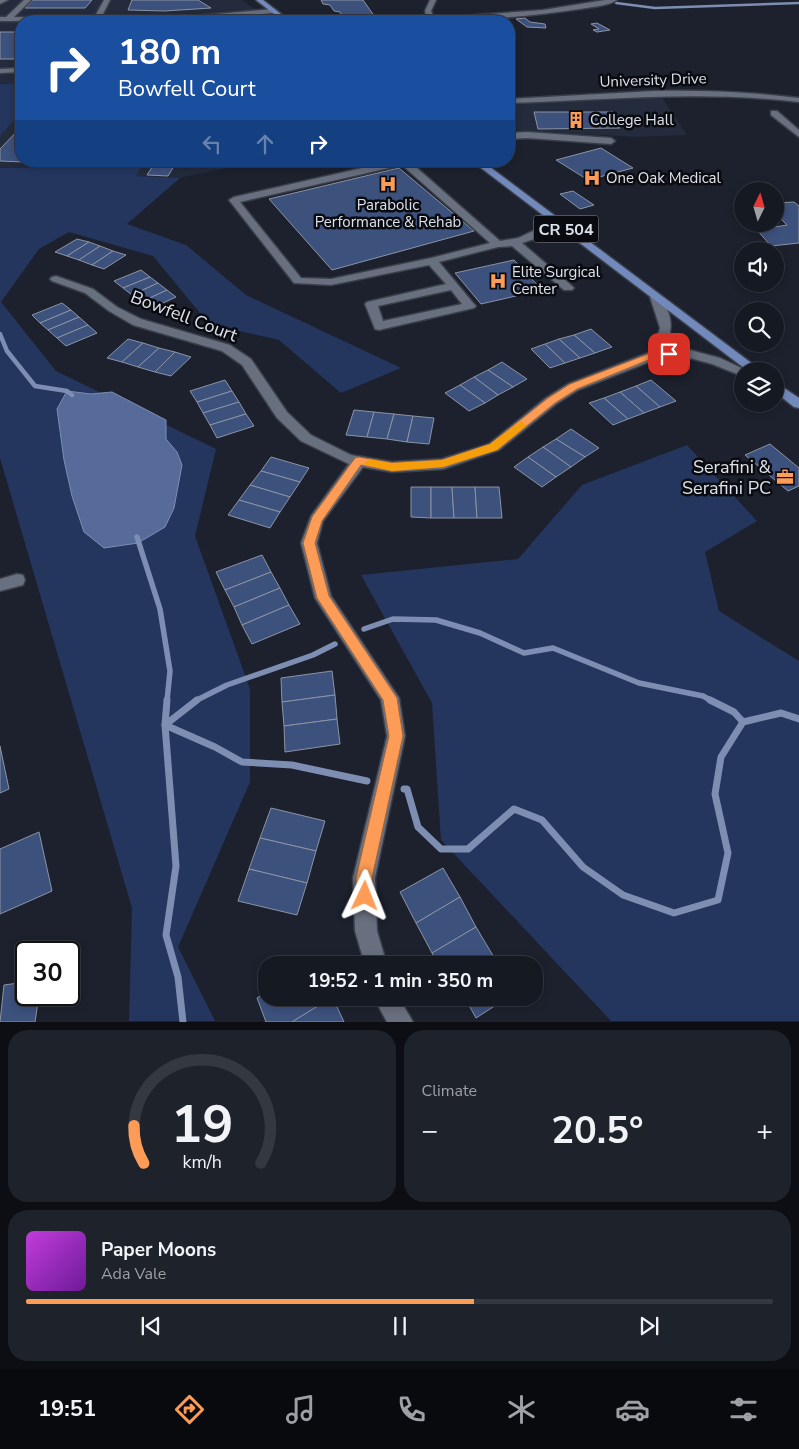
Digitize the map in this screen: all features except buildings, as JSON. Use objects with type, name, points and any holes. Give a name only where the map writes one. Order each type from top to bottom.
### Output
[{"type":"main road","points":[[259,0],[279,15]]},
{"type":"main road","name":"CR 504","points":[[484,167],[744,362]]},
{"type":"main road","points":[[784,393],[799,404]]},
{"type":"street","points":[[0,2],[5,0]]},
{"type":"street","points":[[4,19],[28,0]]},
{"type":"street","points":[[103,15],[107,0]]},
{"type":"street","points":[[429,15],[428,11],[433,0]]},
{"type":"street","points":[[500,15],[541,12],[614,0]]},
{"type":"street","points":[[227,15],[273,11]]},
{"type":"street","points":[[0,26],[15,26]]},
{"type":"street","points":[[0,70],[15,70]]},
{"type":"street","name":"University Drive","points":[[515,101],[686,91],[735,93],[799,100]]},
{"type":"street","points":[[774,113],[799,134]]},
{"type":"street","points":[[515,135],[527,134],[611,141]]},
{"type":"street","points":[[380,167],[234,200],[298,281],[331,282],[432,261],[498,244],[515,243],[541,233],[558,223]]},
{"type":"street","points":[[408,167],[498,244]]},
{"type":"street","points":[[515,243],[568,288]]},
{"type":"street","points":[[432,261],[454,286],[470,306],[380,326],[371,304],[454,286]]},
{"type":"street","name":"Bowfell Court","points":[[56,280],[89,291],[114,309],[137,322],[226,348],[247,362],[282,415],[306,438],[348,459],[392,467],[443,464],[494,447],[551,401],[573,387],[652,356],[686,352],[734,369]]},
{"type":"street","points":[[652,356],[666,337],[666,324],[656,296]]},
{"type":"street","points":[[359,461],[316,520],[309,543],[323,598],[390,698],[396,736],[364,878],[366,932],[373,956]]},
{"type":"street","points":[[0,585],[17,580]]},
{"type":"street","points":[[391,1006],[401,1022]]},
{"type":"shaded area","points":[[0,0],[241,0],[264,15],[15,15],[15,83],[0,84]]},
{"type":"shaded area","points":[[15,83],[15,120],[0,136],[0,84]]},
{"type":"shaded area","points":[[661,96],[687,135],[636,137],[515,130],[515,105]]},
{"type":"shaded area","points":[[15,120],[15,167],[47,167],[0,168],[0,136]]},
{"type":"shaded area","points":[[140,167],[227,168],[180,178],[136,176]]},
{"type":"shaded area","points":[[141,167],[136,176],[180,178],[127,224],[186,245],[246,295],[401,368],[341,393],[279,340],[209,324],[153,256],[69,232],[39,249],[1,302],[56,371],[216,449],[195,536],[250,689],[250,782],[178,947],[215,1021],[129,1021],[132,908],[0,458],[0,168]]},
{"type":"shaded area","points":[[67,391],[91,394],[112,392],[166,420],[166,439],[177,452],[182,465],[174,508],[165,527],[138,543],[104,548],[84,532],[72,496],[64,460],[57,409]]},
{"type":"shaded area","points":[[687,445],[757,521],[705,552],[719,611],[799,661],[799,1021],[611,1021],[441,840],[432,703],[361,575],[518,559],[582,485]]},
{"type":"waterway","points":[[616,3],[655,8],[799,3]]},
{"type":"waterway","points":[[0,334],[7,351],[35,386],[67,391],[72,395]]},
{"type":"waterway","points":[[137,537],[160,609],[170,671],[167,701]]},
{"type":"waterway","points":[[364,629],[393,619],[436,620],[480,633],[524,653],[553,648],[639,683],[703,696],[712,701]]},
{"type":"waterway","points":[[197,700],[227,685],[313,655],[335,644]]},
{"type":"waterway","points":[[165,725],[167,700]]},
{"type":"waterway","points":[[165,725],[197,700]]},
{"type":"waterway","points":[[712,701],[734,712],[743,722]]},
{"type":"waterway","points":[[743,722],[781,713],[799,719]]},
{"type":"waterway","points":[[404,789],[407,789],[418,827],[441,849],[468,849],[514,809],[542,820],[583,867],[623,895],[674,913],[718,900],[728,853],[715,794],[721,757],[743,722]]},
{"type":"waterway","points":[[165,725],[215,747],[242,762],[292,765],[367,781]]},
{"type":"waterway","points":[[165,725],[176,866],[166,935],[178,977],[183,1022]]},
{"type":"slow traffic","points":[[369,463],[392,467],[443,464],[494,447],[521,425]]},
{"type":"place","name":"College Hall","points":[[576,120]]},
{"type":"place","name":"One Oak Medical","points":[[592,178]]},
{"type":"place","name":"Parabolic Performance & Rehab","points":[[388,184]]},
{"type":"place","name":"Elite Surgical Center","points":[[498,281]]},
{"type":"place","name":"Serafini & Serafini PC","points":[[785,477]]},
{"type":"route","points":[[365,896],[364,878],[396,736],[390,698],[323,598],[309,543],[316,520],[359,461],[392,467],[443,464],[494,447],[551,401],[573,387],[652,356],[669,354]]}]
